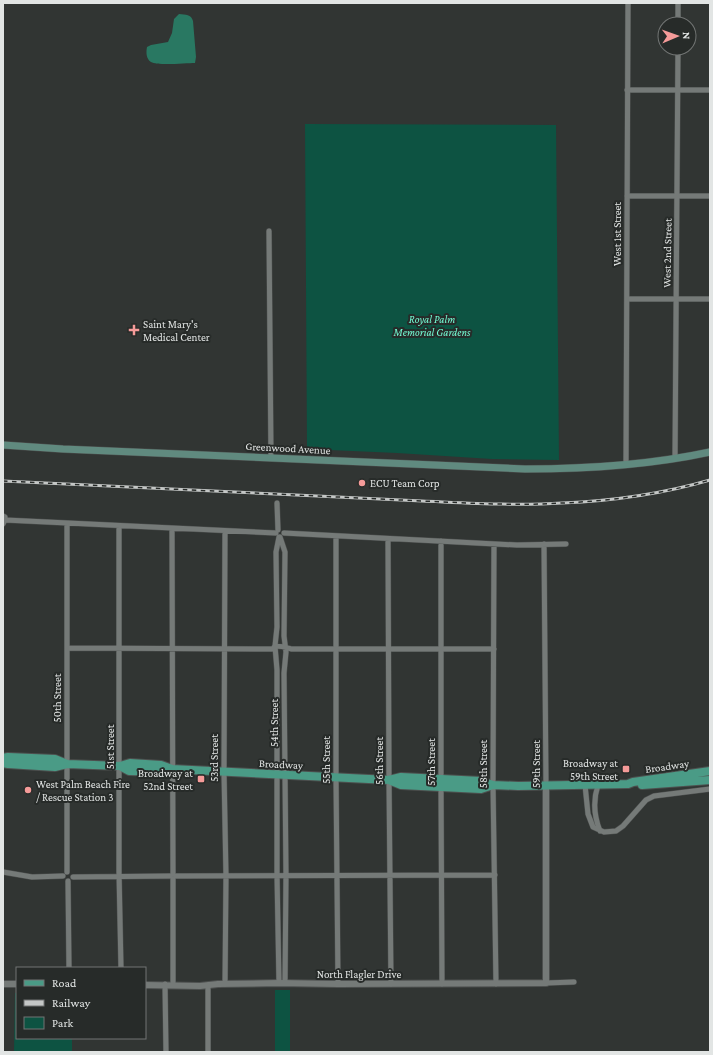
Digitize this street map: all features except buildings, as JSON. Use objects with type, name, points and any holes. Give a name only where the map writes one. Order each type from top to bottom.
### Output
[{"type":"main road","name":"Greenwood Avenue","points":[[3,445],[510,469],[572,468],[626,464],[710,452]]},
{"type":"main road","name":"Broadway","points":[[3,758],[55,759],[67,764]]},
{"type":"main road","name":"Broadway","points":[[3,763],[54,767],[67,764],[120,766],[130,763],[161,765],[172,769],[388,780],[401,785],[441,783],[481,789],[493,785],[546,786],[628,784],[709,771]]},
{"type":"main road","name":"Broadway","points":[[628,784],[632,786],[709,780]]},
{"type":"street","name":"West 1st Street","points":[[626,464],[628,3]]},
{"type":"street","points":[[678,3],[678,16]]},
{"type":"street","name":"West 2nd Street","points":[[676,458],[678,56]]},
{"type":"street","points":[[627,90],[710,90]]},
{"type":"street","points":[[627,196],[710,196]]},
{"type":"street","points":[[269,231],[272,458]]},
{"type":"street","points":[[627,299],[710,299]]},
{"type":"street","name":"54th Street","points":[[278,503],[280,534],[285,552],[284,636],[287,649],[284,673],[277,875],[282,983]]},
{"type":"street","points":[[4,520],[517,545],[566,544]]},
{"type":"street","name":"50th Street","points":[[67,524],[67,872]]},
{"type":"street","name":"51st Street","points":[[120,526],[119,877],[121,967]]},
{"type":"street","points":[[172,529],[173,985]]},
{"type":"street","name":"53rd Street","points":[[225,531],[225,984]]},
{"type":"street","name":"54th Street","points":[[280,534],[276,552],[277,627],[274,649],[277,670],[286,875],[282,983]]},
{"type":"street","name":"55th Street","points":[[336,536],[338,984]]},
{"type":"street","name":"56th Street","points":[[388,539],[388,780],[391,984]]},
{"type":"street","name":"57th Street","points":[[441,541],[442,984]]},
{"type":"street","name":"58th Street","points":[[494,544],[493,785],[496,984]]},
{"type":"street","name":"59th Street","points":[[544,544],[546,983]]},
{"type":"street","points":[[67,648],[494,649]]},
{"type":"street","points":[[585,785],[588,814],[593,827],[604,832],[616,831],[623,826],[646,800],[654,796],[710,789]]},
{"type":"street","points":[[598,785],[595,807],[597,825],[600,831]]},
{"type":"street","points":[[3,872],[32,877],[63,876],[64,873],[67,872],[71,873],[73,877]]},
{"type":"street","points":[[68,882],[73,877],[495,875]]},
{"type":"street","points":[[63,876],[68,882],[69,967]]},
{"type":"street","name":"North Flagler Drive","points":[[146,985],[166,984],[185,986],[282,983],[496,984],[574,982]]},
{"type":"street","points":[[3,984],[16,984]]},
{"type":"street","points":[[166,984],[166,1052]]},
{"type":"street","points":[[208,985],[208,1052]]},
{"type":"green space","name":"Royal Palm Memorial Gardens","points":[[305,124],[556,125],[559,460],[492,459],[307,449]]},
{"type":"green space","points":[[275,990],[290,990],[290,1052],[275,1052]]},
{"type":"green space","points":[[15,993],[16,1039],[72,1039],[72,1052],[14,1052]]},
{"type":"shaded area","points":[[179,14],[190,16],[193,21],[196,57],[195,63],[166,64],[149,61],[147,57],[147,47],[168,42],[172,33],[174,19]]},
{"type":"railway","points":[[3,481],[457,503],[545,504],[618,499],[655,493],[710,480]]},
{"type":"place","name":"Saint Mary's Medical Center","points":[[134,330]]},
{"type":"place","name":"ECU Team Corp","points":[[362,483]]},
{"type":"place","name":"Broadway at 59th Street","points":[[626,769]]},
{"type":"place","name":"Broadway at 52nd Street","points":[[201,779]]},
{"type":"place","name":"West Palm Beach Fire / Rescue Station 3","points":[[28,790]]}]
